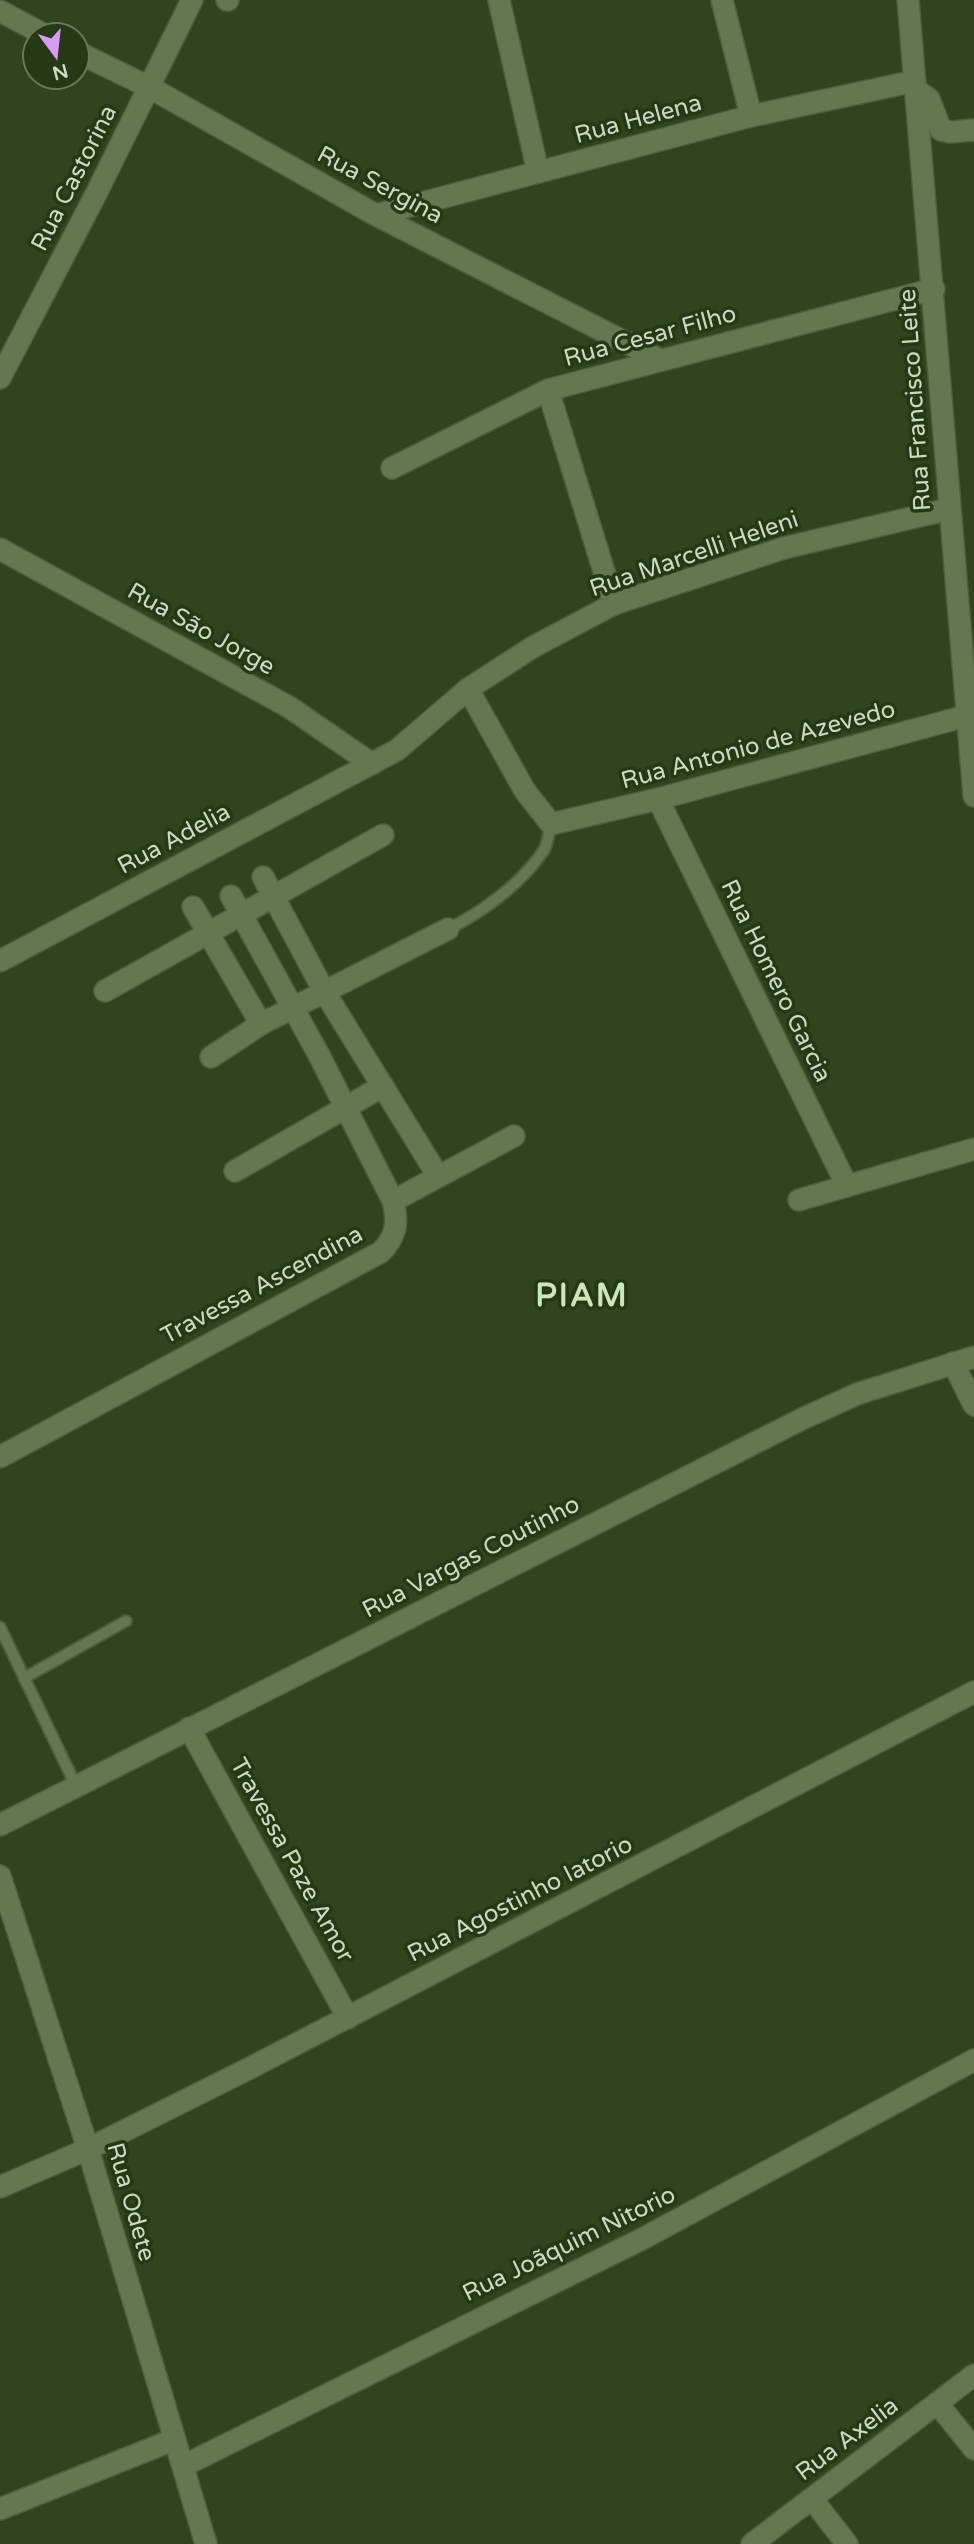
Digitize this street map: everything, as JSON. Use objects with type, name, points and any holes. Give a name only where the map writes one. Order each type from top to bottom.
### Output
[{"type":"street","name":"Rua Castorina","points":[[0,378],[192,0]]},
{"type":"street","points":[[499,0],[538,172]]},
{"type":"street","points":[[722,0],[751,116]]},
{"type":"street","name":"Rua Francisco Leite","points":[[908,0],[974,796]]},
{"type":"street","points":[[0,12],[21,23]]},
{"type":"street","name":"Rua Sergina","points":[[91,59],[149,87],[376,215],[660,360]]},
{"type":"street","points":[[915,85],[929,99],[941,130],[974,130]]},
{"type":"street","name":"Rua Helena","points":[[376,215],[751,116],[915,85]]},
{"type":"street","name":"Rua Cesar Filho","points":[[392,468],[548,390],[934,289]]},
{"type":"street","points":[[548,390],[614,604]]},
{"type":"street","name":"Rua Marcelli Heleni","points":[[372,764],[397,750],[468,689],[533,647],[614,604],[784,548],[949,509]]},
{"type":"street","name":"Rua São Jorge","points":[[0,549],[289,706],[372,764]]},
{"type":"street","points":[[468,689],[525,791],[558,823]]},
{"type":"street","name":"Rua Antonio de Azevedo","points":[[558,823],[658,799],[966,716]]},
{"type":"street","name":"Rua Adelia","points":[[0,961],[372,764]]},
{"type":"street","name":"Rua Homero Garcia","points":[[658,799],[847,1185]]},
{"type":"street","points":[[105,991],[210,932],[236,906],[274,897],[383,835]]},
{"type":"street","points":[[263,877],[324,991],[438,1176]]},
{"type":"street","name":"Travessa Ascendina","points":[[0,1457],[381,1252],[393,1240],[398,1223],[393,1201],[293,1008],[236,906]]},
{"type":"street","points":[[193,907],[210,932],[261,1024]]},
{"type":"street","points":[[211,1057],[261,1024],[448,929]]},
{"type":"street","points":[[235,1171],[383,1086]]},
{"type":"street","points":[[393,1201],[514,1136]]},
{"type":"street","points":[[799,1200],[974,1149]]},
{"type":"street","name":"Rua Vargas Coutinho","points":[[0,1825],[802,1419],[858,1394],[974,1357]]},
{"type":"street","points":[[953,1363],[974,1405]]},
{"type":"street","name":"Rua Agostinho Iatorio","points":[[0,2187],[88,2149],[348,2018],[974,1692]]},
{"type":"street","name":"Travessa Paze Amor","points":[[190,1728],[348,2018]]},
{"type":"street","name":"Rua Odete","points":[[0,1876],[88,2149],[206,2544]]},
{"type":"street","name":"Rua Joãquim Nitorio","points":[[183,2466],[642,2239],[974,2060]]},
{"type":"street","name":"Rua Axelia","points":[[752,2544],[974,2375]]},
{"type":"street","points":[[937,2403],[974,2449]]},
{"type":"street","points":[[0,2509],[173,2440]]},
{"type":"street","points":[[812,2499],[847,2544]]},
{"type":"lane","points":[[448,929],[468,920],[517,881],[545,848],[558,823]]},
{"type":"lane","points":[[24,1678],[126,1621]]},
{"type":"lane","points":[[0,1627],[76,1786]]},
{"type":"district","name":"PIAM","points":[[582,1296]]}]
